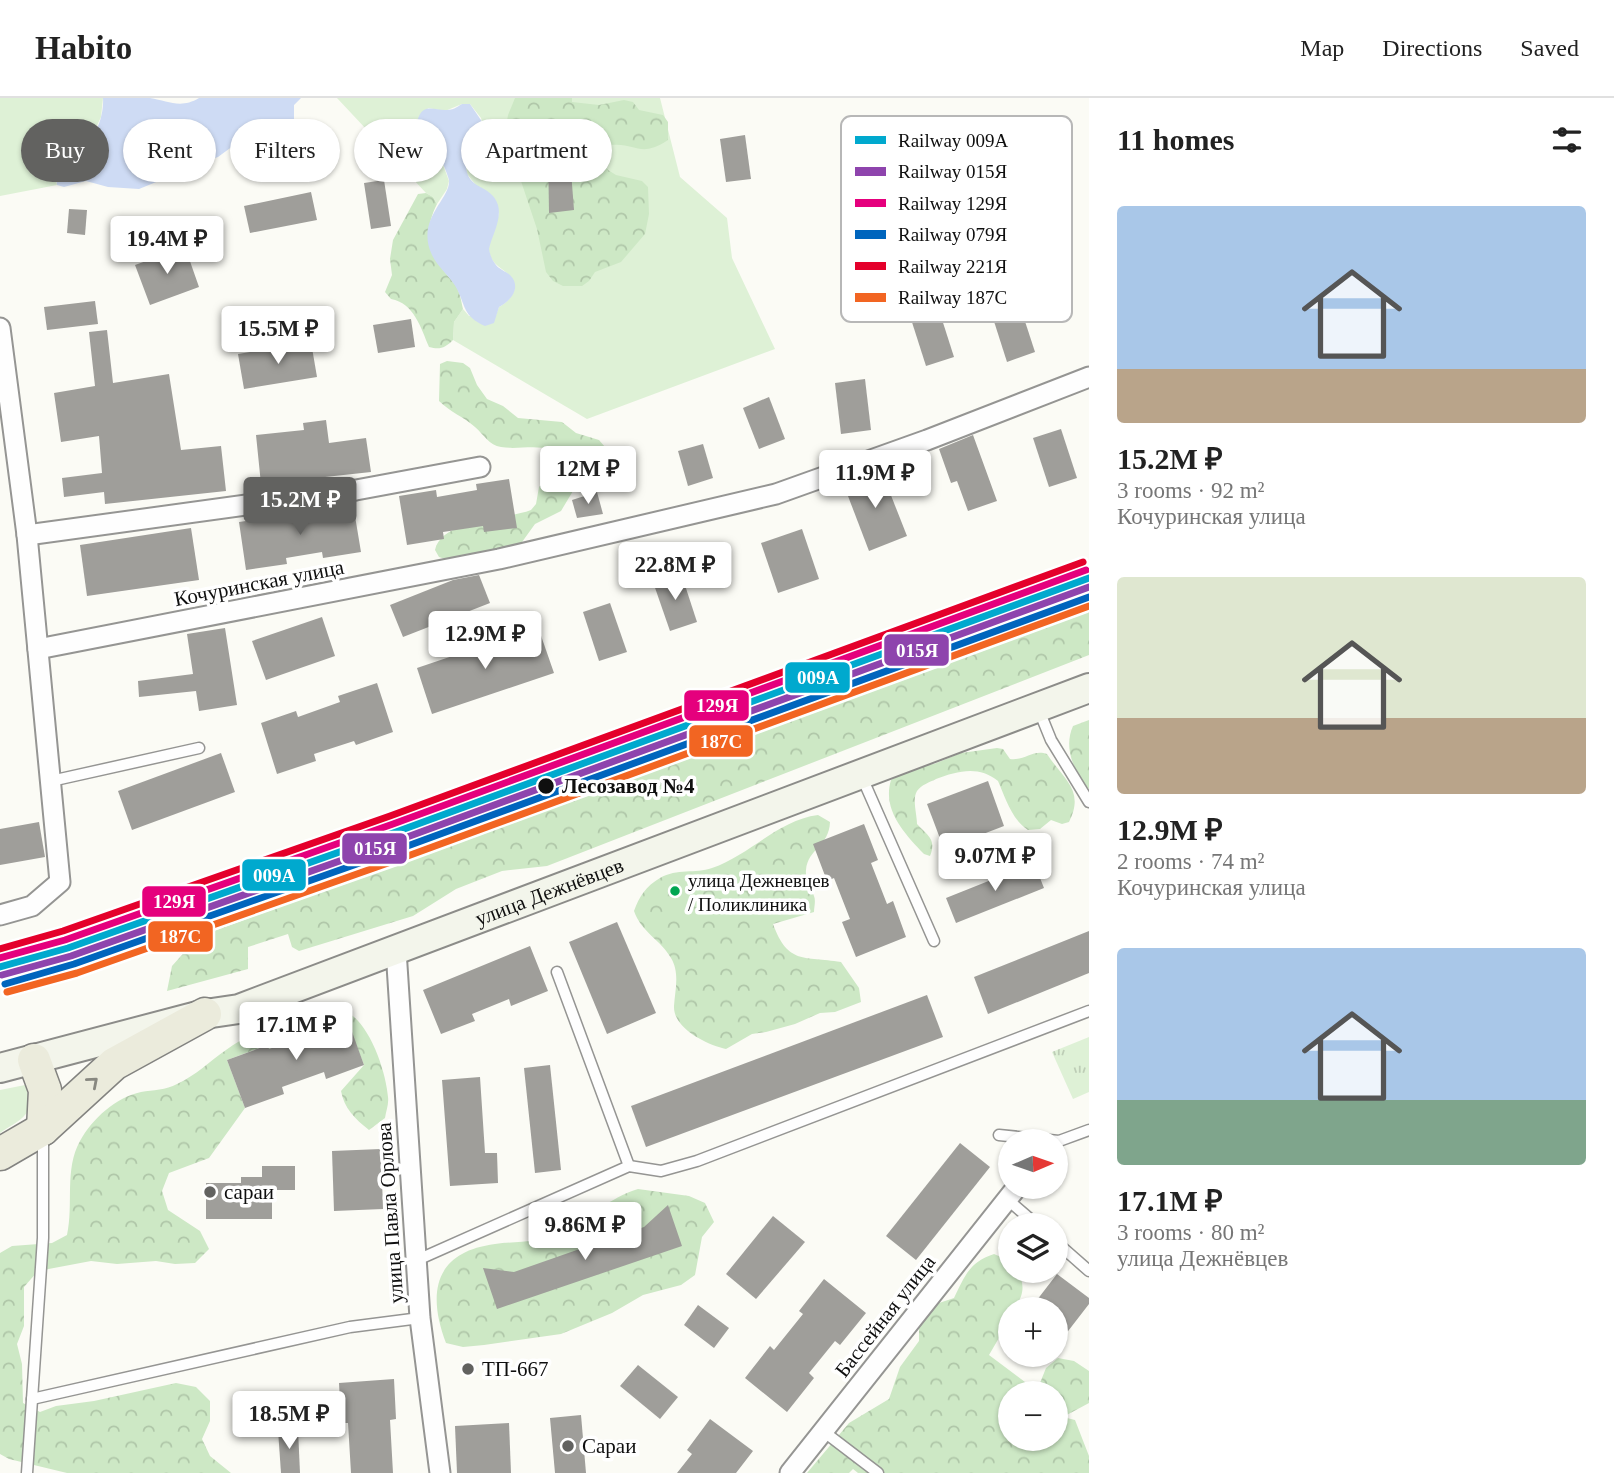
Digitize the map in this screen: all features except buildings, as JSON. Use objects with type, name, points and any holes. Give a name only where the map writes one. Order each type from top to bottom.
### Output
[{"type":"main road","name":"улица Дежнёвцев","points":[[0,1068],[205,1014],[239,1009],[1089,688]]},
{"type":"main road","points":[[0,1154],[43,1129],[114,1064],[205,1014]]},
{"type":"main road","points":[[34,1060],[45,1090],[43,1129]]},
{"type":"street","points":[[0,328],[27,535],[60,882],[32,906],[0,915]]},
{"type":"street","name":"Кочуринская улица","points":[[38,649],[517,555],[776,494],[927,440],[1089,377]]},
{"type":"street","points":[[27,535],[356,490],[480,467]]},
{"type":"street","name":"улица Павла Орлова","points":[[396,950],[415,1261],[439,1473]]},
{"type":"street","name":"Бассейная улица","points":[[790,1473],[1007,1199]]},
{"type":"lane","points":[[1037,708],[1051,740],[1089,802]]},
{"type":"lane","points":[[51,781],[199,748]]},
{"type":"lane","points":[[860,775],[934,941]]},
{"type":"lane","points":[[557,972],[629,1166]]},
{"type":"lane","points":[[415,1261],[629,1166],[661,1171],[697,1161],[1089,1011]]},
{"type":"lane","points":[[27,1473],[43,1238],[43,1129]]},
{"type":"lane","points":[[1068,1138],[1089,1130]]},
{"type":"lane","points":[[1017,1199],[1028,1213]]},
{"type":"lane","points":[[1068,1252],[1089,1271]]},
{"type":"lane","points":[[32,1399],[350,1327],[420,1318]]},
{"type":"lane","points":[[823,1432],[878,1473]]},
{"type":"green space","points":[[0,98],[103,98],[100,119],[21,119],[21,182],[56,182],[57,185],[0,196]]},
{"type":"green space","points":[[337,98],[660,98],[680,177],[727,218],[732,258],[775,349],[587,419],[453,340],[454,322],[463,309],[469,316],[496,315],[514,289],[513,281],[494,263],[489,251],[499,213],[486,191],[478,188],[473,182],[612,182],[612,119],[481,119],[470,104],[462,104],[445,111],[428,108],[422,119],[357,119]]},
{"type":"green space","points":[[515,98],[572,98],[572,102],[599,105],[624,100],[633,102],[639,110],[663,115],[668,122],[668,140],[658,146],[644,149],[612,145],[612,119],[507,119]]},
{"type":"green space","points":[[612,172],[642,181],[648,187],[649,214],[645,234],[621,262],[595,272],[582,286],[563,286],[553,281],[546,272],[537,229],[521,182],[612,182]]},
{"type":"green space","points":[[447,176],[449,181],[447,189],[437,204],[433,197],[416,182],[447,182]]},
{"type":"green space","points":[[426,193],[433,197],[437,204],[429,227],[431,247],[434,256],[458,289],[463,309],[454,322],[453,340],[445,347],[439,348],[429,347],[411,311],[399,301],[391,299],[385,292],[392,275],[390,259],[393,240],[418,194]]},
{"type":"green space","points":[[447,361],[463,363],[470,368],[487,399],[503,406],[518,418],[562,422],[576,433],[599,440],[605,447],[608,465],[603,476],[576,486],[561,511],[535,524],[517,549],[448,560],[439,557],[435,550],[440,540],[449,532],[462,526],[531,510],[536,504],[539,487],[551,470],[553,460],[551,450],[545,448],[507,448],[493,444],[471,423],[439,401],[440,364]]},
{"type":"green space","points":[[1089,606],[1089,655],[547,866],[502,871],[456,889],[413,916],[299,951],[292,947],[288,934],[248,947],[248,969],[167,991],[172,966],[198,937]]},
{"type":"green space","points":[[1089,720],[1089,789],[1075,767],[1069,743],[1073,726]]},
{"type":"green space","points":[[1003,749],[1010,759],[1037,753],[1047,754],[1074,793],[1075,802],[1069,822],[1062,824],[1051,820],[1040,829],[1028,830],[1013,814],[998,781],[976,771],[960,772],[936,779],[917,791],[917,824],[932,841],[930,856],[924,854],[902,829],[892,811],[889,791],[891,780],[917,766],[934,764],[961,753]]},
{"type":"green space","points":[[818,815],[830,822],[826,837],[810,857],[806,870],[807,880],[815,898],[814,912],[773,924],[791,952],[807,958],[841,962],[859,988],[861,1002],[835,1012],[820,1013],[795,1024],[752,1034],[726,1049],[701,1040],[685,1029],[675,1014],[674,964],[637,918],[634,911],[638,901],[647,888],[666,875],[712,868],[790,824]]},
{"type":"green space","points":[[324,1008],[338,1008],[350,1014],[367,1033],[387,1086],[385,1118],[369,1130],[345,1103],[341,1091],[364,1065],[345,1016],[311,1028],[312,1033],[269,1049],[267,1045],[227,1060],[245,1108],[209,1158],[169,1173],[162,1191],[168,1210],[200,1231],[209,1249],[195,1263],[156,1261],[117,1264],[91,1261],[38,1271],[24,1287],[24,1326],[17,1344],[22,1364],[23,1403],[40,1412],[56,1406],[94,1401],[176,1383],[196,1387],[210,1401],[210,1421],[202,1439],[210,1456],[231,1473],[67,1473],[9,1459],[0,1454],[0,1253],[12,1246],[52,1243],[67,1235],[72,1164],[85,1133],[98,1117],[123,1099],[141,1092],[173,1086],[248,1036],[298,1015]]},
{"type":"green space","points":[[1089,1037],[1089,1092],[1073,1099],[1052,1052]]},
{"type":"green space","points":[[25,1085],[29,1103],[25,1115],[0,1133],[0,1090]]},
{"type":"green space","points":[[638,1189],[689,1196],[705,1203],[714,1222],[702,1237],[695,1275],[681,1285],[643,1295],[612,1313],[561,1334],[463,1347],[446,1343],[437,1308],[437,1292],[440,1278],[459,1256],[475,1248],[555,1236]]},
{"type":"green space","points":[[994,1254],[998,1256],[998,1283],[1022,1285],[1021,1297],[998,1297],[998,1340],[989,1355],[998,1362],[998,1367],[1005,1367],[1024,1381],[998,1381],[998,1451],[1068,1451],[1068,1418],[1075,1420],[1089,1456],[1089,1473],[858,1473],[853,1469],[849,1473],[807,1473],[849,1423],[889,1399],[900,1367],[919,1341],[919,1326],[926,1312],[939,1303],[954,1298],[973,1266]]},
{"type":"green space","points":[[1068,1360],[1089,1371],[1089,1403],[1068,1414],[1068,1381],[1041,1381],[1046,1368],[1068,1367]]},
{"type":"water","points":[[103,98],[150,98],[180,104],[199,98],[301,98],[294,105],[294,119],[230,119],[230,148],[216,158],[216,119],[123,119],[123,182],[156,182],[139,189],[108,187],[90,182],[109,182],[109,119],[100,119]]},
{"type":"water","points":[[470,104],[480,119],[461,119],[461,182],[474,182],[494,197],[499,211],[498,222],[489,251],[496,265],[510,275],[515,284],[514,293],[499,307],[494,323],[485,326],[469,315],[455,285],[432,255],[428,242],[430,220],[448,187],[447,119],[418,119],[424,110]]},
{"type":"water","points":[[57,182],[82,182],[64,187],[57,185]]},
{"type":"rail line","name":"221Я","points":[[0,949],[63,931],[390,816],[1083,562]]},
{"type":"rail line","name":"129Я","points":[[0,958],[65,940],[393,824],[1086,570]]},
{"type":"rail line","name":"009А","points":[[0,967],[68,948],[396,832],[1089,578]]},
{"type":"rail line","name":"015Я","points":[[2,975],[71,956],[399,840],[1089,587]]},
{"type":"rail line","name":"079Я","points":[[5,984],[74,964],[402,848],[1089,597]]},
{"type":"rail line","name":"187С","points":[[7,992],[77,973],[405,857],[1089,606]]},
{"type":"place","name":"Лесозавод №4","points":[[546,786]]},
{"type":"place","name":"улица Дежневцев / Поликлиника","points":[[675,891]]},
{"type":"place","name":"сараи","points":[[210,1192]]},
{"type":"place","name":"ТП-667","points":[[468,1369]]},
{"type":"place","name":"Сараи","points":[[568,1446]]}]
